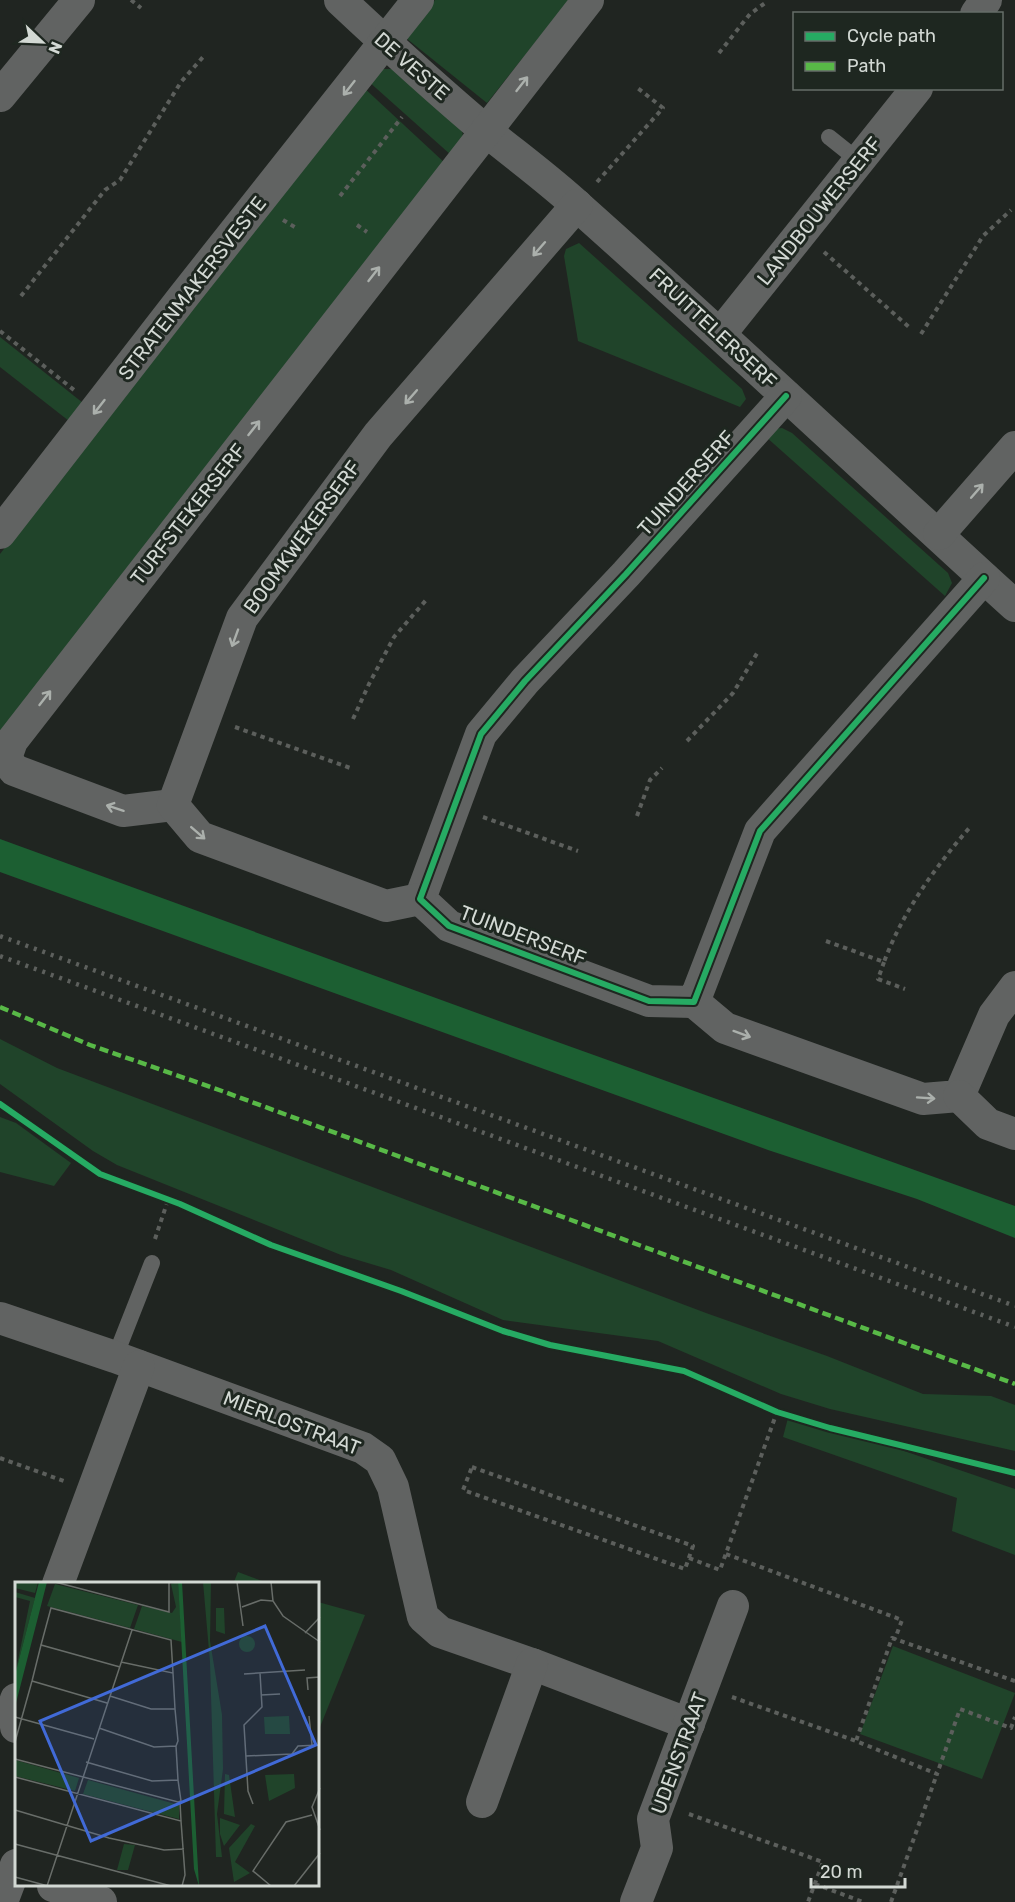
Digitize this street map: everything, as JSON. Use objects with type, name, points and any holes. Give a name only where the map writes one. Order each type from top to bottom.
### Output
[{"type":"street","points":[[0,96],[79,0]]},
{"type":"street","name":"DE VESTE","points":[[340,0],[385,43],[486,130]]},
{"type":"street","name":"STRATENMAKERSVESTE","points":[[0,533],[418,0]]},
{"type":"street","name":"TURFSTEKERSERF","points":[[173,805],[123,811],[14,770],[3,757],[12,741],[588,0]]},
{"type":"street","name":"LANDBOUWERSERF","points":[[721,333],[914,90]]},
{"type":"street","name":"FRUITTELERSERF","points":[[486,130],[577,205],[721,333],[786,396],[1015,606]]},
{"type":"street","name":"BOOMKWEKERSERF","points":[[173,805],[242,618],[378,435],[577,205]]},
{"type":"street","name":"TUINDERSERF","points":[[694,1002],[649,1000],[449,926],[420,899],[481,734],[525,681],[626,574],[786,396]]},
{"type":"street","points":[[939,534],[1015,447]]},
{"type":"street","points":[[959,1096],[923,1100],[725,1028],[694,1002],[760,831],[984,578]]},
{"type":"street","points":[[173,805],[200,837],[386,906],[420,899]]},
{"type":"street","points":[[959,1096],[994,1015],[1015,987]]},
{"type":"street","points":[[959,1096],[988,1124],[1015,1134]]},
{"type":"street","name":"MIERLOSTRAAT","points":[[0,1318],[363,1448],[380,1460],[393,1487],[423,1617],[440,1632],[532,1664],[689,1724]]},
{"type":"street","points":[[59,1582],[92,1492],[127,1362]]},
{"type":"street","name":"UDENSTRAAT","points":[[636,1902],[657,1848],[653,1819],[733,1606]]},
{"type":"street","points":[[482,1802],[532,1664]]},
{"type":"street","points":[[2,1902],[15,1872]]},
{"type":"street","points":[[56,1887],[102,1902]]},
{"type":"lane","points":[[829,138],[859,161]]},
{"type":"lane","points":[[127,1362],[152,1263]]},
{"type":"lane","points":[[0,1729],[15,1727]]},
{"type":"path","points":[[131,0],[141,8]]},
{"type":"path","points":[[719,53],[750,14],[765,3]]},
{"type":"path","points":[[21,296],[105,190],[120,180],[181,82],[204,57]]},
{"type":"path","points":[[577,205],[663,108],[635,86]]},
{"type":"path","points":[[340,196],[402,117]]},
{"type":"path","points":[[921,334],[983,236],[1011,210]]},
{"type":"path","points":[[802,232],[909,327]]},
{"type":"path","points":[[0,331],[98,409]]},
{"type":"path","points":[[353,719],[394,637],[427,598]]},
{"type":"path","points":[[687,741],[734,693],[759,650]]},
{"type":"path","points":[[206,716],[353,769]]},
{"type":"path","points":[[637,816],[650,780],[662,768]]},
{"type":"path","points":[[454,807],[578,851]]},
{"type":"path","points":[[905,989],[878,979],[893,938],[928,880],[971,826]]},
{"type":"path","points":[[826,941],[884,962]]},
{"type":"path","points":[[156,1234],[171,1201],[161,1197]]},
{"type":"path","points":[[767,1408],[787,1416]]},
{"type":"path","points":[[689,1558],[720,1570],[777,1412]]},
{"type":"path","points":[[0,1458],[92,1492]]},
{"type":"path","points":[[472,1467],[693,1546],[689,1558],[685,1569],[463,1490],[472,1467]]},
{"type":"path","points":[[726,1554],[902,1620],[895,1639]]},
{"type":"path","points":[[855,1742],[892,1638],[1015,1681]]},
{"type":"path","points":[[703,1686],[937,1774]]},
{"type":"path","points":[[891,1902],[960,1710],[1011,1728],[1015,1718]]},
{"type":"path","points":[[659,1803],[823,1862],[808,1902]]},
{"type":"path","points":[[815,1884],[863,1902]]},
{"type":"shaded area","points":[[435,0],[569,0],[487,103],[406,38]]},
{"type":"shaded area","points":[[383,69],[393,69],[462,129],[463,138],[451,155],[367,80]]},
{"type":"shaded area","points":[[362,86],[446,164],[0,733],[0,554]]},
{"type":"shaded area","points":[[579,243],[742,389],[746,399],[740,407],[578,341],[564,256],[566,249]]},
{"type":"shaded area","points":[[0,337],[83,403],[69,421],[0,367]]},
{"type":"shaded area","points":[[782,428],[792,433],[948,573],[952,583],[945,596],[765,436],[772,429]]},
{"type":"shaded area","points":[[0,839],[1015,1206],[1015,1238],[917,1199],[768,1150],[0,872]]},
{"type":"shaded area","points":[[0,1039],[57,1068],[923,1394],[991,1396],[1015,1405],[1015,1451],[830,1409],[781,1394],[658,1341],[503,1320],[391,1270],[341,1255],[117,1165],[93,1151],[0,1084]]},
{"type":"shaded area","points":[[0,1117],[16,1123],[71,1163],[54,1186],[0,1172]]},
{"type":"shaded area","points":[[788,1418],[814,1427],[872,1440],[1015,1489],[1015,1555],[952,1531],[957,1498],[783,1437]]},
{"type":"shaded area","points":[[238,1572],[265,1582],[234,1582]]},
{"type":"shaded area","points":[[320,1603],[365,1615],[320,1727]]},
{"type":"shaded area","points":[[893,1646],[1015,1693],[982,1779],[860,1734]]},
{"type":"railway","points":[[0,936],[1015,1306]]},
{"type":"railway","points":[[0,956],[1015,1327]]},
{"type":"marked path","points":[[0,1007],[90,1045],[222,1091],[1015,1384]]},
{"type":"cycle path","points":[[786,396],[626,574],[525,681],[481,734],[420,899],[449,926],[649,1001],[694,1002],[760,831],[984,578]]},
{"type":"cycle path","points":[[0,1104],[100,1174],[180,1204],[271,1245],[401,1291],[503,1331],[550,1345],[684,1371],[777,1412],[830,1428],[1015,1473]]}]
